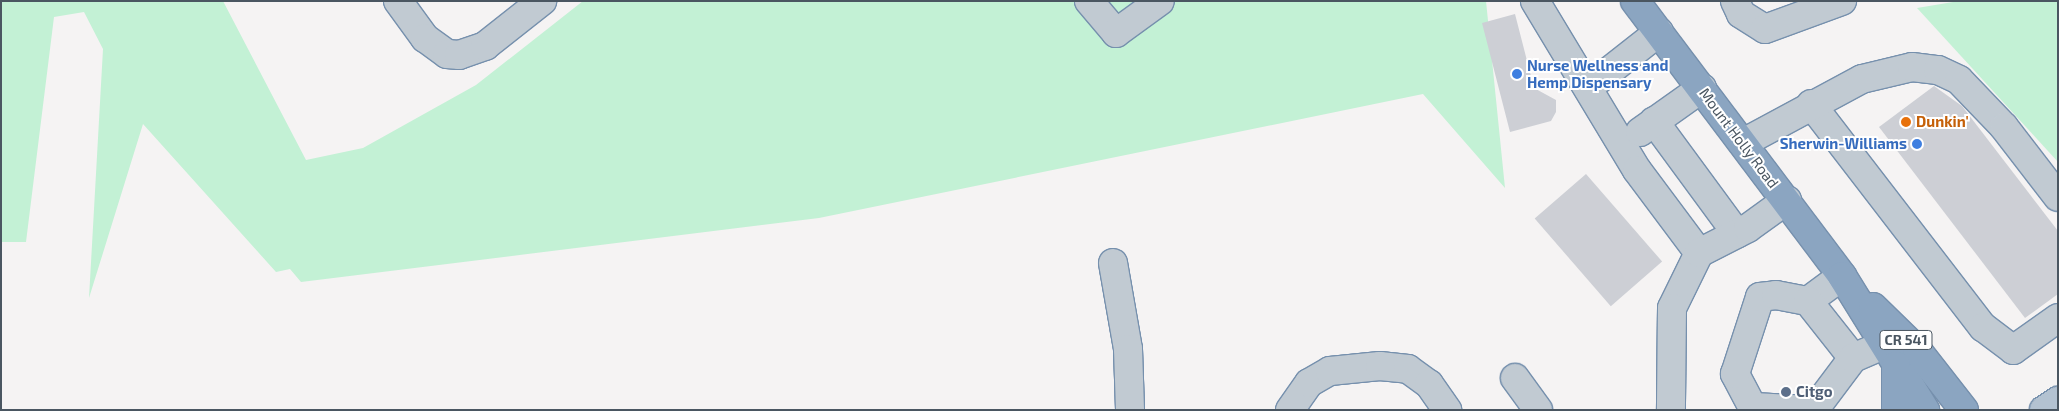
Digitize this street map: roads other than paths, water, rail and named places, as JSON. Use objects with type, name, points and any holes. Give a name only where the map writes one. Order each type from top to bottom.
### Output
[{"type":"highway","name":"Mount Holly Road","points":[[1635,1],[1787,200],[1842,276],[1926,410]]},
{"type":"highway","name":"Mount Holly Road","points":[[1842,276],[1917,350],[1964,410]]},
{"type":"highway","points":[[1890,355],[1896,410]]},
{"type":"main road","points":[[2044,410],[2058,401]]},
{"type":"street","points":[[398,1],[425,38],[447,54],[459,56],[485,46],[542,1]]},
{"type":"street","points":[[1089,1],[1116,33],[1160,1]]},
{"type":"street","points":[[1535,1],[1623,145],[1699,253]]},
{"type":"street","points":[[1736,1],[1741,14],[1764,29],[1842,1]]},
{"type":"street","points":[[1588,87],[1659,32]]},
{"type":"street","points":[[1743,143],[1811,104],[1862,79],[1912,66],[1938,70],[1959,80],[2004,127],[2058,197]]},
{"type":"street","points":[[1623,145],[1702,88]]},
{"type":"street","points":[[1811,104],[1983,327],[2013,350],[2058,318]]},
{"type":"street","points":[[1654,122],[1737,234]]},
{"type":"street","points":[[1672,410],[1672,308],[1699,253],[1737,234],[1787,200]]},
{"type":"street","points":[[1113,263],[1128,349],[1130,410]]},
{"type":"street","points":[[1808,301],[1842,276]]},
{"type":"street","points":[[1809,410],[1754,408],[1736,374],[1760,297],[1776,295],[1808,301],[1852,358]]},
{"type":"street","points":[[1814,410],[1852,358],[1890,355]]},
{"type":"street","points":[[1290,410],[1309,383],[1330,371],[1380,366],[1408,369],[1429,384],[1447,410]]},
{"type":"street","points":[[1514,378],[1538,410]]},
{"type":"place","name":"Nurse Wellness and Hemp Dispensary","points":[[1517,74]]},
{"type":"place","name":"Dunkin'","points":[[1906,122]]},
{"type":"place","name":"Sherwin-Williams","points":[[1917,144]]},
{"type":"place","name":"Citgo","points":[[1786,392]]}]
